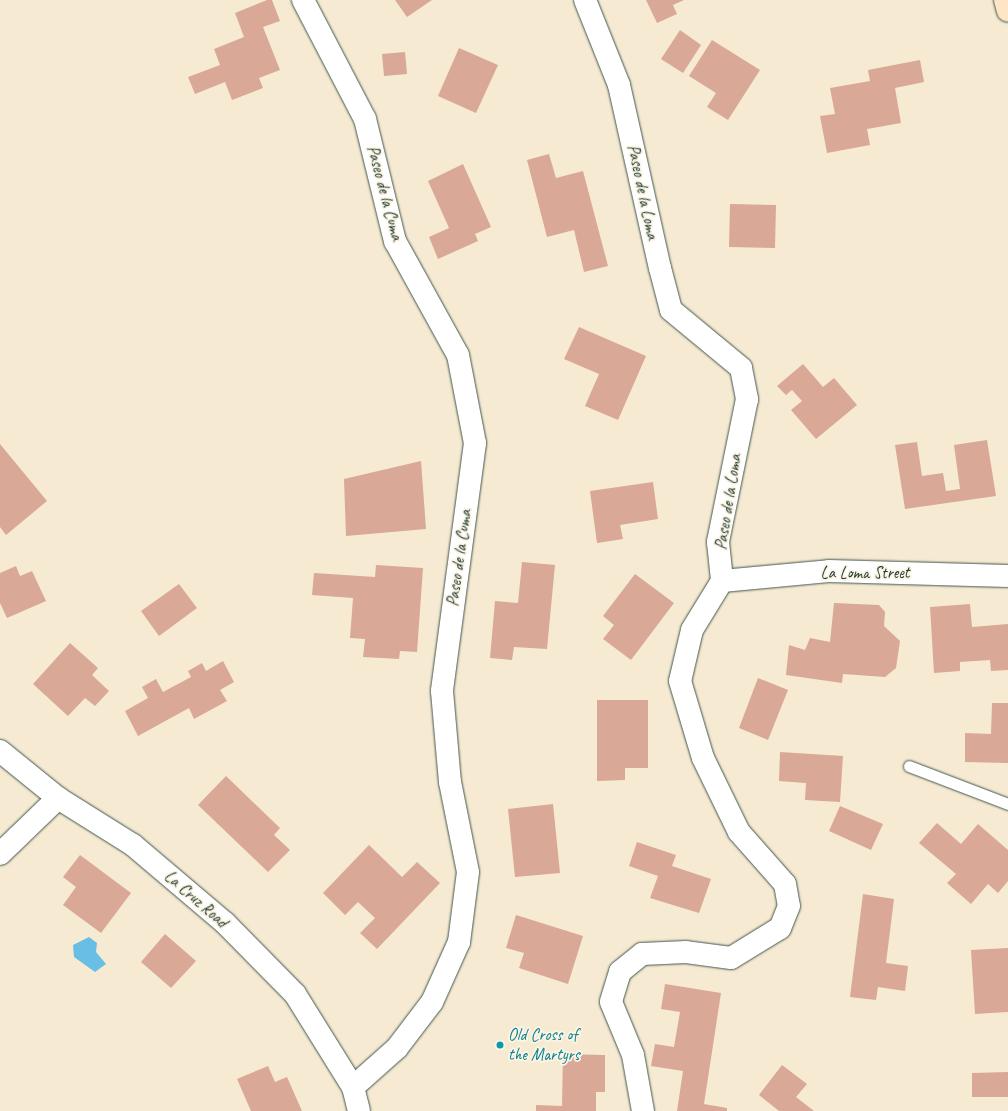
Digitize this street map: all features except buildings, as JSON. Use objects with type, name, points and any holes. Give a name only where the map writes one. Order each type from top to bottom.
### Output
[{"type":"street","name":"Paseo de la Cuma","points":[[303,0],[366,119],[396,242],[458,355],[475,443],[442,691],[450,782],[468,872],[459,942],[432,1002],[397,1048],[353,1087]]},
{"type":"street","name":"Paseo de la Loma","points":[[585,0],[619,85],[660,268],[671,310],[741,368],[747,399],[718,542],[722,580]]},
{"type":"street","points":[[1005,0],[1008,11]]},
{"type":"street","name":"La Loma Street","points":[[722,580],[829,571],[1008,576]]},
{"type":"street","points":[[643,1111],[633,1055],[611,1002],[620,972],[642,954],[686,952],[731,958],[780,928],[789,906],[785,884],[739,832],[709,772],[703,758],[680,681],[692,630],[722,580]]},
{"type":"street","name":"La Cruz Road","points":[[0,751],[58,798],[133,845],[225,923],[295,994],[353,1087]]},
{"type":"street","points":[[0,854],[58,798]]},
{"type":"street","points":[[353,1087],[359,1111]]},
{"type":"lane","points":[[909,766],[1008,804]]},
{"type":"water","points":[[89,937],[97,943],[96,952],[106,964],[95,972],[74,957],[73,945]]},
{"type":"place","name":"Old Cross of the Martyrs","points":[[500,1045]]}]
